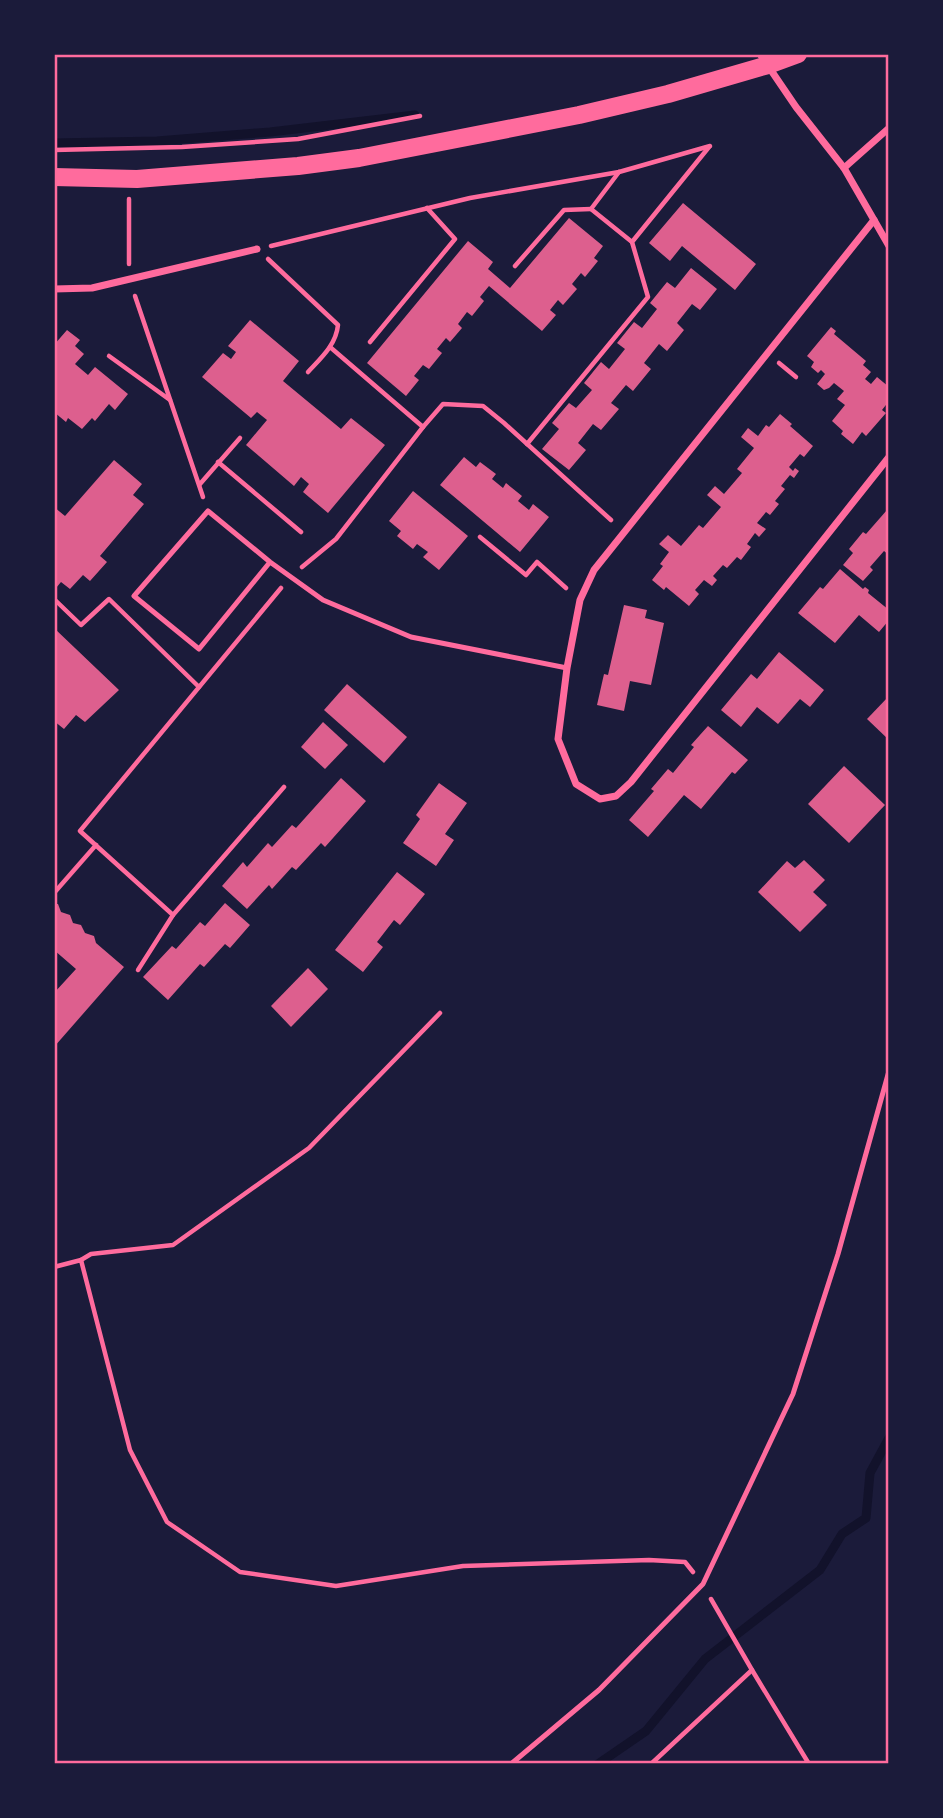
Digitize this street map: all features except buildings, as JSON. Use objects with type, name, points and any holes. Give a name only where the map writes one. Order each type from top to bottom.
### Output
[{"type":"main road","points":[[54,177],[137,179],[298,166],[359,158],[579,115],[668,94],[764,60],[798,54]]},
{"type":"street","points":[[764,60],[796,107],[844,168],[889,246]]},
{"type":"street","points":[[844,168],[889,128]]},
{"type":"street","points":[[874,220],[594,570],[580,600],[567,668],[558,739],[576,784],[600,799],[616,796],[631,782],[889,457]]},
{"type":"street","points":[[54,289],[92,288],[257,249]]},
{"type":"lane","points":[[270,562],[199,649],[134,596],[208,511],[270,562],[323,600],[411,637],[567,668]]},
{"type":"lane","points":[[511,1764],[600,1690],[703,1584],[793,1394],[838,1254],[889,1072]]},
{"type":"path","points":[[54,150],[182,148],[298,139],[420,116]]},
{"type":"path","points":[[257,249],[426,208],[619,172],[710,146],[632,242]]},
{"type":"path","points":[[590,208],[619,172]]},
{"type":"path","points":[[128,199],[130,279],[208,511]]},
{"type":"path","points":[[370,342],[455,239],[426,208]]},
{"type":"path","points":[[515,265],[564,210],[590,208],[632,242],[648,297],[527,444]]},
{"type":"path","points":[[257,249],[338,325],[337,335],[330,347],[308,373]]},
{"type":"path","points":[[330,347],[423,427]]},
{"type":"path","points":[[109,356],[170,401]]},
{"type":"path","points":[[173,915],[80,831],[290,577],[335,539],[443,404],[483,406],[624,533]]},
{"type":"path","points":[[199,485],[240,438]]},
{"type":"path","points":[[218,463],[301,531]]},
{"type":"path","points":[[480,537],[526,575],[537,562],[580,600]]},
{"type":"path","points":[[54,599],[81,625],[108,599],[199,687]]},
{"type":"path","points":[[138,970],[173,915],[284,788]]},
{"type":"path","points":[[54,893],[96,845]]},
{"type":"path","points":[[54,1268],[91,1254],[173,1245],[309,1148],[440,1013]]},
{"type":"path","points":[[80,1260],[130,1450],[167,1522],[240,1572],[336,1586],[463,1566],[649,1560],[685,1562],[703,1584],[809,1764]]},
{"type":"path","points":[[651,1764],[752,1670]]},
{"type":"waterway","points":[[54,143],[157,141],[270,132],[415,115]]},
{"type":"waterway","points":[[598,1764],[646,1731],[705,1659],[820,1570],[842,1534],[866,1518],[870,1473],[889,1438]]}]
